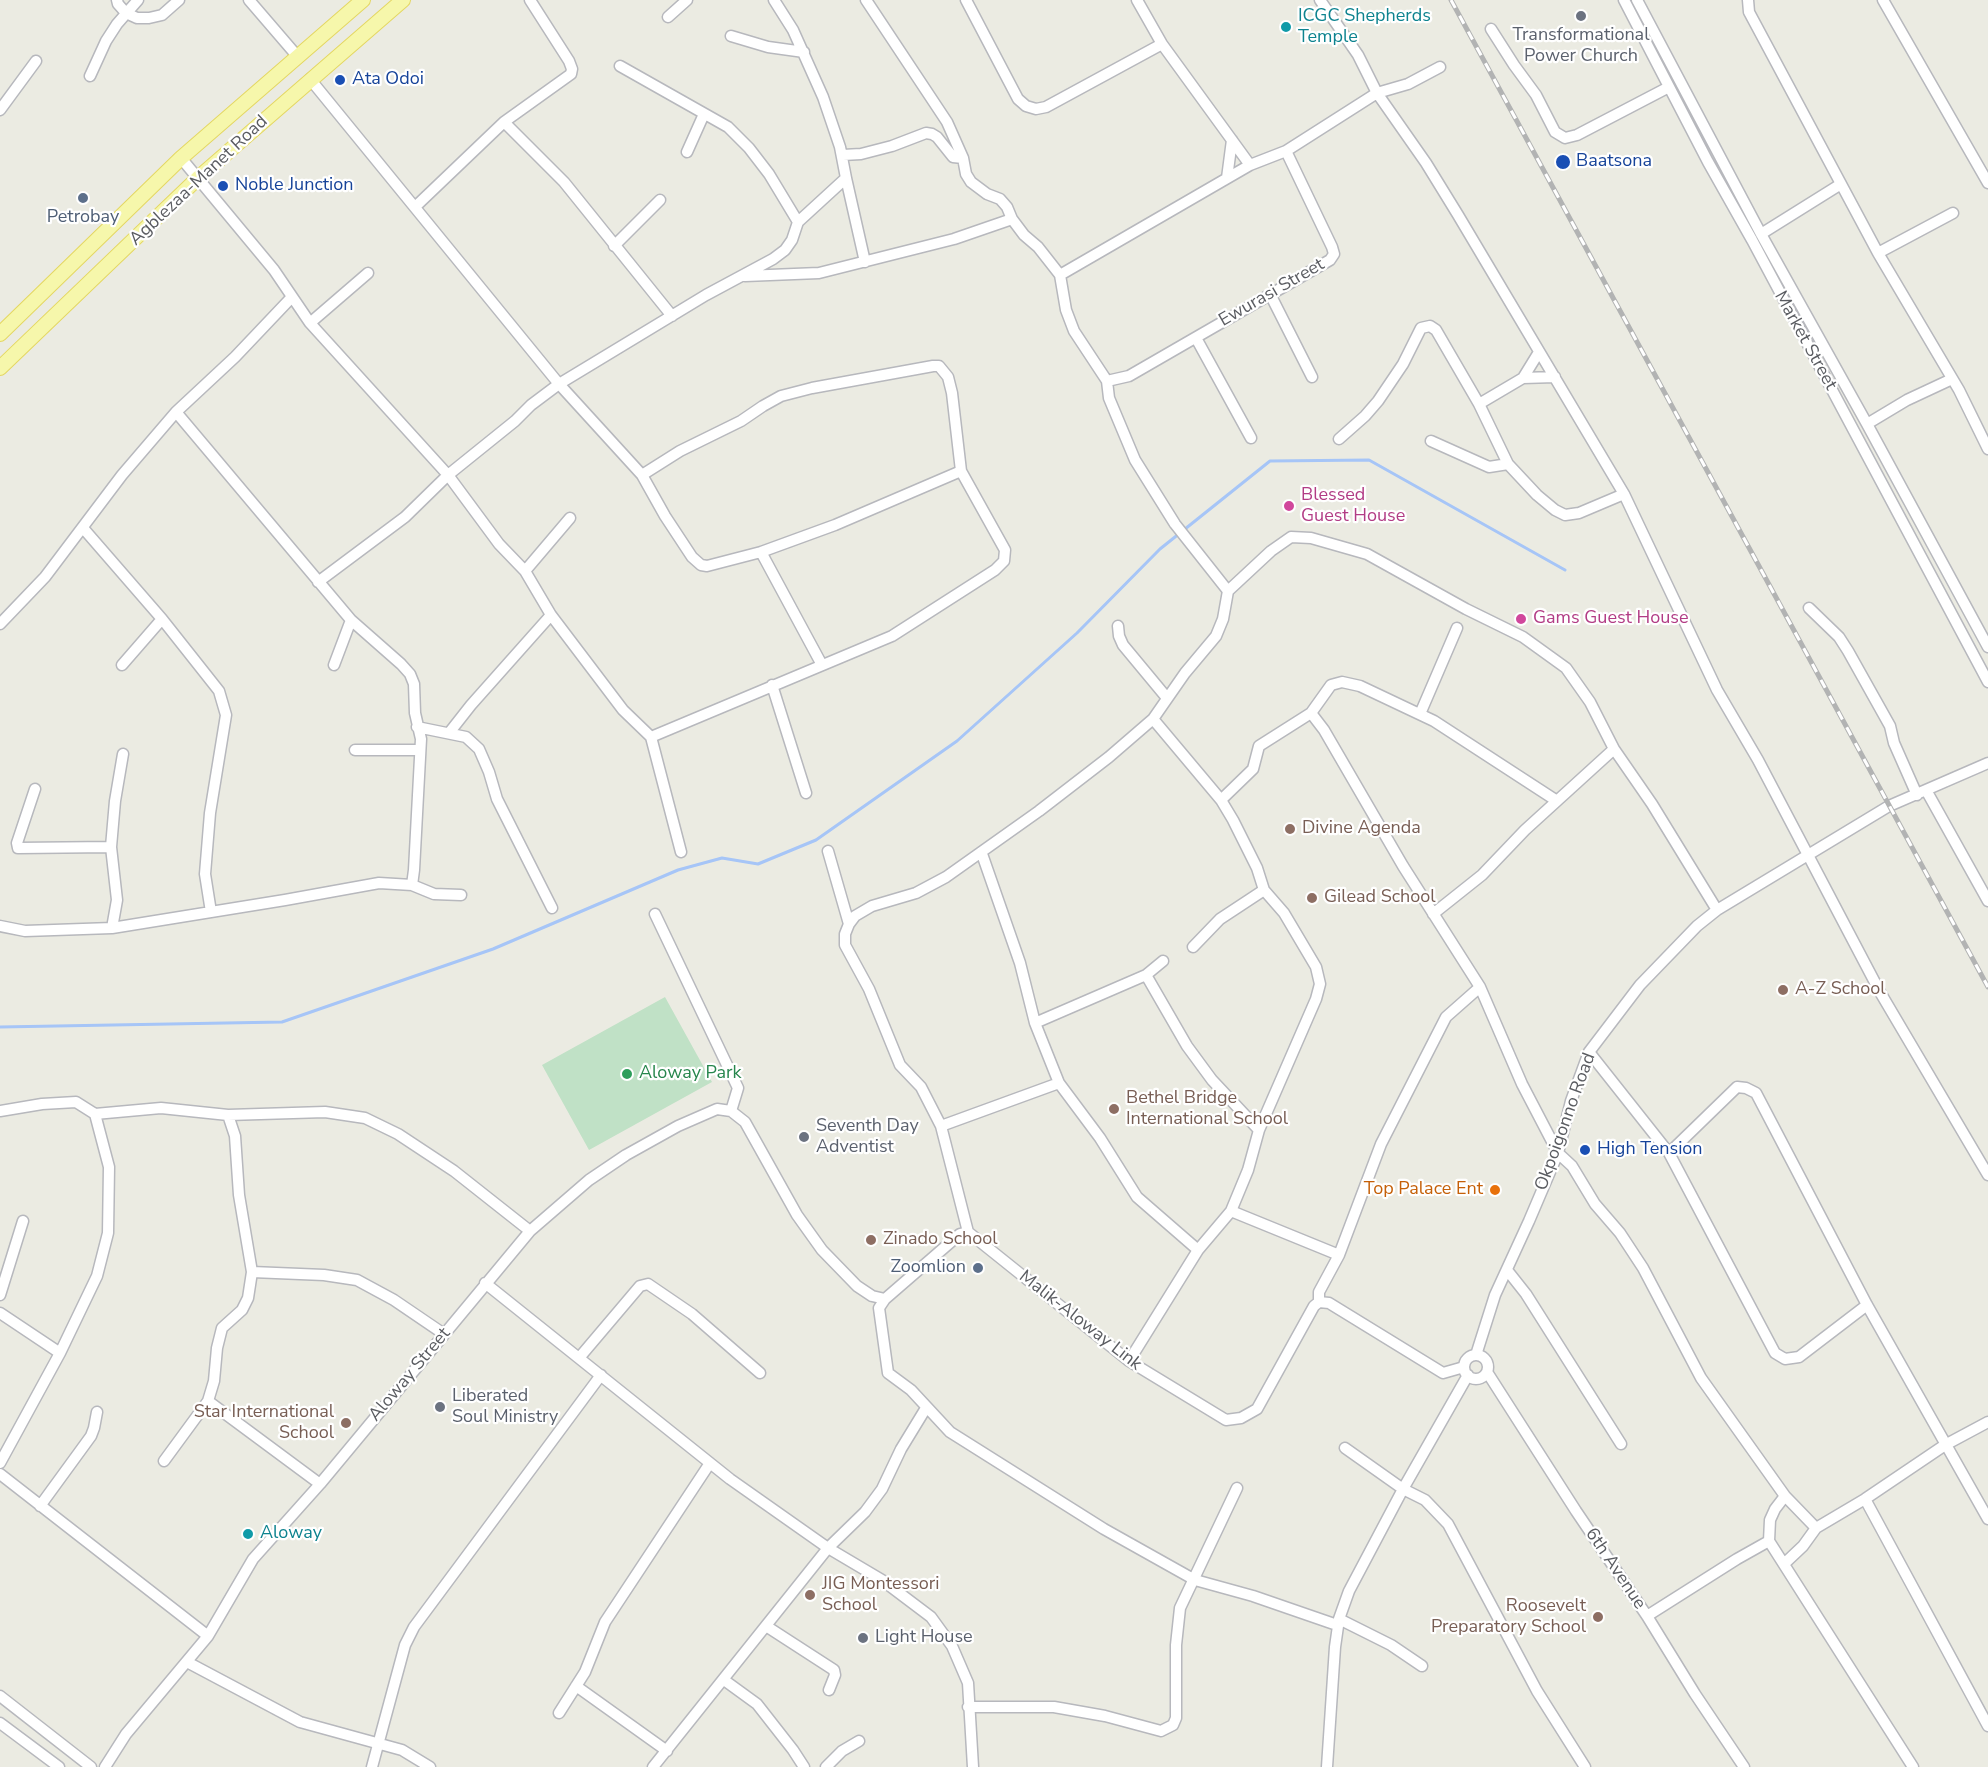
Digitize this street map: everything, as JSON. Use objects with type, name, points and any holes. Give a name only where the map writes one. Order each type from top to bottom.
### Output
[{"type":"main road","name":"Agblezaa-Manet Road","points":[[0,334],[181,158],[363,0]]},
{"type":"main road","name":"Agblezaa-Manet Road","points":[[0,368],[198,178],[403,0]]},
{"type":"street","points":[[117,0],[126,13],[137,18],[162,15],[179,0]]},
{"type":"street","points":[[90,76],[106,41],[138,0]]},
{"type":"street","points":[[249,0],[298,57]]},
{"type":"street","points":[[415,207],[504,122],[571,74],[569,61],[530,0]]},
{"type":"street","points":[[668,17],[687,0]]},
{"type":"street","points":[[774,0],[793,30],[826,104],[843,155],[846,178],[866,262]]},
{"type":"street","points":[[866,0],[943,115],[963,158],[966,174],[971,182],[987,194],[1000,199],[1024,235],[1038,247],[1060,275],[1066,310],[1074,331],[1107,381],[1109,398],[1122,425],[1128,445],[1175,524],[1228,591]]},
{"type":"street","points":[[966,0],[1018,99],[1026,106],[1036,109],[1046,107],[1162,44]]},
{"type":"street","points":[[1137,0],[1162,44],[1250,165]]},
{"type":"street","points":[[1320,0],[1358,55],[1377,93],[1426,163],[1624,494],[1717,690],[1758,760],[1880,992],[1988,1175]]},
{"type":"street","name":"Market Street","points":[[1624,0],[1988,682]]},
{"type":"street","name":"Market Street","points":[[1637,0],[1761,234],[1983,627],[1988,647]]},
{"type":"street","points":[[1748,0],[1749,12],[1878,253],[1959,390],[1988,449]]},
{"type":"street","points":[[1883,0],[1988,183]]},
{"type":"street","points":[[1491,28],[1536,95],[1555,132],[1565,138],[1577,135],[1669,87]]},
{"type":"street","points":[[731,36],[768,47],[804,52]]},
{"type":"street","points":[[0,110],[36,61]]},
{"type":"street","points":[[620,66],[728,127],[750,148],[798,222]]},
{"type":"street","points":[[1060,275],[1250,165],[1286,151],[1377,93],[1408,84],[1440,67]]},
{"type":"street","points":[[310,80],[559,384],[642,475],[664,516],[696,561],[707,566],[761,552],[835,525],[962,471]]},
{"type":"street","points":[[687,152],[704,114]]},
{"type":"street","points":[[504,122],[564,182],[672,316]]},
{"type":"street","points":[[843,155],[861,154],[892,146],[926,133],[938,137],[953,157],[963,158]]},
{"type":"street","points":[[1227,178],[1232,140]]},
{"type":"street","name":"Ewurasi Street","points":[[1107,381],[1129,376],[1330,260],[1334,254],[1286,151]]},
{"type":"street","points":[[181,158],[274,270],[310,323],[448,474],[493,536],[525,571],[551,615],[622,710],[651,737],[681,852]]},
{"type":"street","points":[[318,582],[405,518],[448,474],[559,384],[741,276],[773,260],[785,250],[792,240],[798,222],[846,178]]},
{"type":"street","points":[[1761,234],[1841,184]]},
{"type":"street","points":[[614,246],[660,200]]},
{"type":"street","points":[[1878,253],[1953,213]]},
{"type":"street","points":[[741,276],[819,273],[954,239],[1012,219]]},
{"type":"street","points":[[310,323],[368,273]]},
{"type":"street","points":[[1270,294],[1312,377]]},
{"type":"street","points":[[0,624],[45,578],[122,475],[176,412],[235,357],[291,298]]},
{"type":"street","points":[[1339,439],[1378,402],[1403,364],[1421,328],[1427,326],[1436,330],[1479,404],[1508,464],[1537,495],[1565,515],[1578,513],[1624,494]]},
{"type":"street","points":[[1196,338],[1251,438]]},
{"type":"street","points":[[1479,404],[1523,378],[1539,352]]},
{"type":"street","points":[[642,475],[680,451],[741,422],[782,396],[812,388],[939,366],[948,377],[952,393],[962,471],[1005,550],[1004,561],[995,570],[892,636],[651,737]]},
{"type":"street","points":[[1523,378],[1555,377]]},
{"type":"street","points":[[1867,424],[1907,400],[1952,379]]},
{"type":"street","points":[[176,412],[351,620],[410,674],[414,684],[417,727],[421,739],[412,885]]},
{"type":"street","points":[[1431,441],[1489,467],[1508,464]]},
{"type":"street","points":[[525,571],[570,518]]},
{"type":"street","points":[[83,528],[162,619],[219,691],[225,708],[221,750],[210,813],[205,874],[211,912]]},
{"type":"street","points":[[1422,1666],[1391,1645],[1338,1622],[1195,1580],[1104,1529],[950,1432],[911,1390],[888,1373],[879,1308],[885,1299],[960,1234],[968,1232],[941,1126],[921,1087],[900,1065],[869,989],[845,945],[845,934],[855,916],[872,906],[916,893],[982,854],[1109,757],[1152,719],[1216,636],[1223,619],[1228,591],[1270,551],[1292,537],[1311,538],[1367,554],[1466,609],[1523,637],[1566,668],[1590,702],[1614,749],[1652,804],[1717,910]]},
{"type":"street","points":[[761,552],[822,665]]},
{"type":"street","points":[[1809,608],[1839,637],[1848,651],[1890,726],[1894,743],[1988,902]]},
{"type":"street","points":[[448,733],[551,615]]},
{"type":"street","points":[[122,665],[162,619]]},
{"type":"street","points":[[334,665],[351,620]]},
{"type":"street","points":[[1118,626],[1123,645],[1167,698]]},
{"type":"street","points":[[1420,714],[1457,628]]},
{"type":"street","points":[[1221,800],[1253,769],[1259,746],[1311,713],[1331,685],[1342,682],[1360,686],[1420,714],[1557,801]]},
{"type":"street","points":[[772,685],[806,793]]},
{"type":"street","points":[[1311,713],[1324,730],[1433,914],[1480,987],[1522,1084],[1558,1153],[1572,1166],[1594,1204],[1620,1233],[1643,1268],[1701,1378],[1785,1496],[1815,1528]]},
{"type":"street","points":[[1129,1361],[1198,1250],[1231,1211],[1248,1170],[1260,1130],[1316,999],[1320,984],[1317,967],[1284,913],[1264,890],[1257,868],[1221,800],[1152,719]]},
{"type":"street","points":[[417,727],[466,737],[479,750],[489,772],[497,799],[552,908]]},
{"type":"street","points":[[1433,914],[1482,875],[1525,830],[1614,749]]},
{"type":"street","points":[[355,750],[419,750]]},
{"type":"street","points":[[112,928],[117,900],[111,847],[115,801],[123,754]]},
{"type":"street","name":"Okpoigonno Road","points":[[1476,1355],[1495,1295],[1558,1153],[1571,1101],[1589,1052],[1640,985],[1697,926],[1717,910],[1889,806],[1988,763]]},
{"type":"street","points":[[35,789],[17,843],[18,848],[111,847]]},
{"type":"street","points":[[828,851],[849,924]]},
{"type":"street","points":[[982,854],[1020,963],[1035,1023],[1059,1083],[1100,1138],[1137,1197],[1198,1250]]},
{"type":"street","points":[[0,926],[25,932],[112,928],[379,883],[412,885],[434,894],[461,895]]},
{"type":"street","points":[[1193,947],[1220,919],[1264,890]]},
{"type":"street","points":[[656,914],[738,1088],[730,1111],[745,1122],[797,1215],[822,1251],[856,1286],[872,1296],[885,1299]]},
{"type":"street","points":[[1035,1023],[1146,975],[1163,961]]},
{"type":"street","points":[[1146,975],[1187,1046],[1212,1080],[1260,1130]]},
{"type":"street","name":"Malik-Aloway Link","points":[[968,1232],[1129,1361],[1226,1420],[1241,1418],[1257,1409],[1314,1306],[1319,1302],[1319,1292],[1339,1255],[1381,1144],[1446,1017],[1480,987]]},
{"type":"street","points":[[1589,1052],[1669,1153],[1775,1353],[1785,1359],[1799,1358],[1867,1305]]},
{"type":"street","points":[[941,1126],[1059,1083]]},
{"type":"street","points":[[1669,1153],[1737,1087],[1756,1093],[1867,1305],[1988,1519]]},
{"type":"street","points":[[0,1111],[42,1104],[76,1102],[95,1114],[161,1108],[228,1115],[325,1112],[365,1118],[398,1134],[454,1171],[530,1231]]},
{"type":"street","name":"Aloway Street","points":[[105,1767],[126,1734],[208,1636],[253,1559],[320,1484],[530,1231],[589,1180],[626,1155],[678,1126],[717,1109],[730,1111]]},
{"type":"street","points":[[0,1463],[60,1353],[97,1276],[108,1233],[109,1167],[95,1114]]},
{"type":"street","points":[[164,1461],[208,1401],[214,1381],[217,1348],[222,1328],[242,1310],[248,1298],[252,1272],[239,1195],[235,1136],[228,1115]]},
{"type":"street","points":[[1231,1211],[1339,1255]]},
{"type":"street","points":[[0,1295],[23,1221]]},
{"type":"street","points":[[1507,1270],[1526,1294],[1621,1443]]},
{"type":"street","points":[[252,1272],[324,1275],[357,1280],[394,1300],[444,1334]]},
{"type":"street","points":[[485,1283],[710,1463],[828,1548],[882,1580],[931,1617],[952,1646],[968,1683],[973,1767]]},
{"type":"street","points":[[579,1358],[640,1286],[648,1284],[692,1314],[760,1373]]},
{"type":"street","points":[[1319,1302],[1329,1303],[1443,1373],[1466,1371]]},
{"type":"street","points":[[0,1313],[60,1353]]},
{"type":"street","points":[[1327,1767],[1338,1622],[1349,1591],[1466,1371],[1466,1361],[1476,1355]]},
{"type":"street","name":"6th Avenue","points":[[1476,1355],[1487,1363],[1487,1372],[1647,1616],[1738,1765]]},
{"type":"street","points":[[1466,1371],[1472,1378],[1478,1378],[1487,1372]]},
{"type":"street","points":[[372,1767],[405,1645],[414,1627],[601,1375]]},
{"type":"street","points":[[208,1401],[320,1484]]},
{"type":"street","points":[[653,1767],[828,1548],[865,1512],[882,1489],[901,1449],[926,1408]]},
{"type":"street","points":[[40,1506],[91,1436],[97,1412]]},
{"type":"street","points":[[1785,1563],[1803,1546],[1815,1528],[1865,1499],[1946,1445],[1988,1422]]},
{"type":"street","points":[[1345,1448],[1403,1489],[1425,1500],[1448,1524],[1537,1691],[1585,1767]]},
{"type":"street","points":[[560,1713],[585,1672],[605,1622],[710,1463]]},
{"type":"street","points":[[0,1474],[208,1636]]},
{"type":"street","points":[[968,1707],[1054,1707],[1106,1716],[1161,1731],[1173,1725],[1176,1718],[1176,1645],[1180,1608],[1237,1488]]},
{"type":"street","points":[[1785,1496],[1774,1509],[1770,1520],[1769,1541],[1913,1767]]},
{"type":"street","points":[[1865,1499],[1988,1726]]},
{"type":"street","points":[[1647,1616],[1769,1541]]},
{"type":"street","points":[[766,1626],[834,1670],[835,1675],[829,1690]]},
{"type":"street","points":[[187,1662],[300,1722],[402,1750],[430,1767]]},
{"type":"street","points":[[724,1680],[757,1704],[804,1767]]},
{"type":"street","points":[[576,1686],[667,1751]]},
{"type":"street","points":[[0,1696],[91,1767]]},
{"type":"street","points":[[0,1723],[59,1767]]},
{"type":"street","points":[[826,1767],[842,1751],[859,1742]]},
{"type":"green space","name":"Aloway Park","points":[[665,997],[712,1082],[589,1150],[542,1065]]},
{"type":"waterway","points":[[0,1027],[282,1022],[493,949],[678,870],[722,858],[758,864],[816,840],[957,741],[1077,633],[1160,549],[1270,461],[1369,460],[1565,570]]},
{"type":"railway","points":[[1451,0],[1988,987]]},
{"type":"place","name":"Transformational Power Church","points":[[1581,16]]},
{"type":"place","name":"ICGC Shepherds Temple","points":[[1286,27]]},
{"type":"place","name":"Ata Odoi","points":[[340,80]]},
{"type":"place","name":"Baatsona","points":[[1563,162]]},
{"type":"place","name":"Noble Junction","points":[[223,186]]},
{"type":"place","name":"Petrobay","points":[[83,198]]},
{"type":"place","name":"Blessed Guest House","points":[[1289,506]]},
{"type":"place","name":"Gams Guest House","points":[[1521,619]]},
{"type":"place","name":"Divine Agenda","points":[[1290,829]]},
{"type":"place","name":"Gilead School","points":[[1312,898]]},
{"type":"place","name":"A-Z School","points":[[1783,990]]},
{"type":"place","name":"Aloway Park","points":[[627,1074]]},
{"type":"place","name":"Bethel Bridge International School","points":[[1114,1109]]},
{"type":"place","name":"Seventh Day Adventist","points":[[804,1137]]},
{"type":"place","name":"High Tension","points":[[1585,1150]]},
{"type":"place","name":"Top Palace Ent","points":[[1495,1190]]},
{"type":"place","name":"Zinado School","points":[[871,1240]]},
{"type":"place","name":"Zoomlion","points":[[978,1268]]},
{"type":"place","name":"Liberated Soul Ministry","points":[[440,1407]]},
{"type":"place","name":"Star International School","points":[[346,1423]]},
{"type":"place","name":"Aloway","points":[[248,1534]]},
{"type":"place","name":"JIG Montessori School","points":[[810,1595]]},
{"type":"place","name":"Roosevelt Preparatory School","points":[[1598,1617]]},
{"type":"place","name":"Light House","points":[[863,1638]]}]
